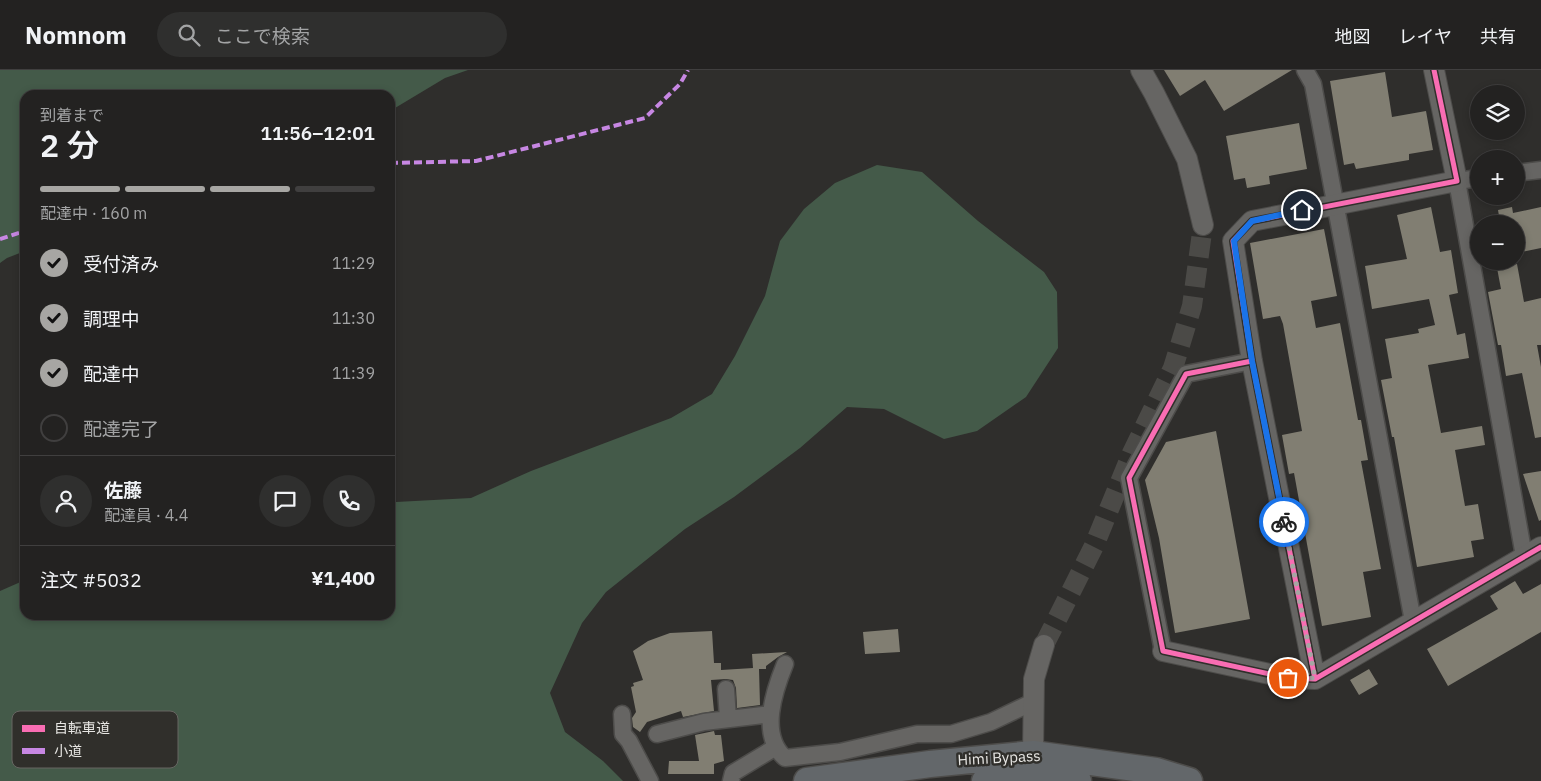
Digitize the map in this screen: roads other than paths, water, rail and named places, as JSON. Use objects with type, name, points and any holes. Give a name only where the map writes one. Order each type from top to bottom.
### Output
[{"type":"highway","name":"Himi Bypass","points":[[807,781],[930,764],[1033,754],[1156,771],[1189,781]]},
{"type":"highway","name":"Himi Bypass","points":[[985,781],[1078,781]]},
{"type":"street","points":[[1141,70],[1187,159],[1203,225]]},
{"type":"street","points":[[1305,70],[1313,84],[1413,621]]},
{"type":"street","points":[[1252,361],[1186,374],[1129,478],[1163,651],[1288,678],[1315,678],[1533,552],[1434,70]]},
{"type":"street","points":[[1525,172],[1541,170]]},
{"type":"street","points":[[1315,678],[1252,361],[1234,241],[1252,221],[1470,179]]},
{"type":"street","points":[[1036,780],[1033,754],[1034,679],[1044,645]]},
{"type":"street","points":[[785,664],[776,685],[771,714],[772,735],[776,747],[778,752],[786,758],[840,752],[917,734],[951,734],[991,722],[1033,702]]},
{"type":"street","points":[[726,689],[728,719]]},
{"type":"street","points":[[622,714],[623,734],[629,740],[650,781]]},
{"type":"street","points":[[657,734],[704,722],[771,714]]},
{"type":"street","points":[[731,781],[733,773],[776,747]]},
{"type":"tunnel","points":[[1044,645],[1094,546],[1132,453],[1173,368],[1192,306],[1203,225]]}]
